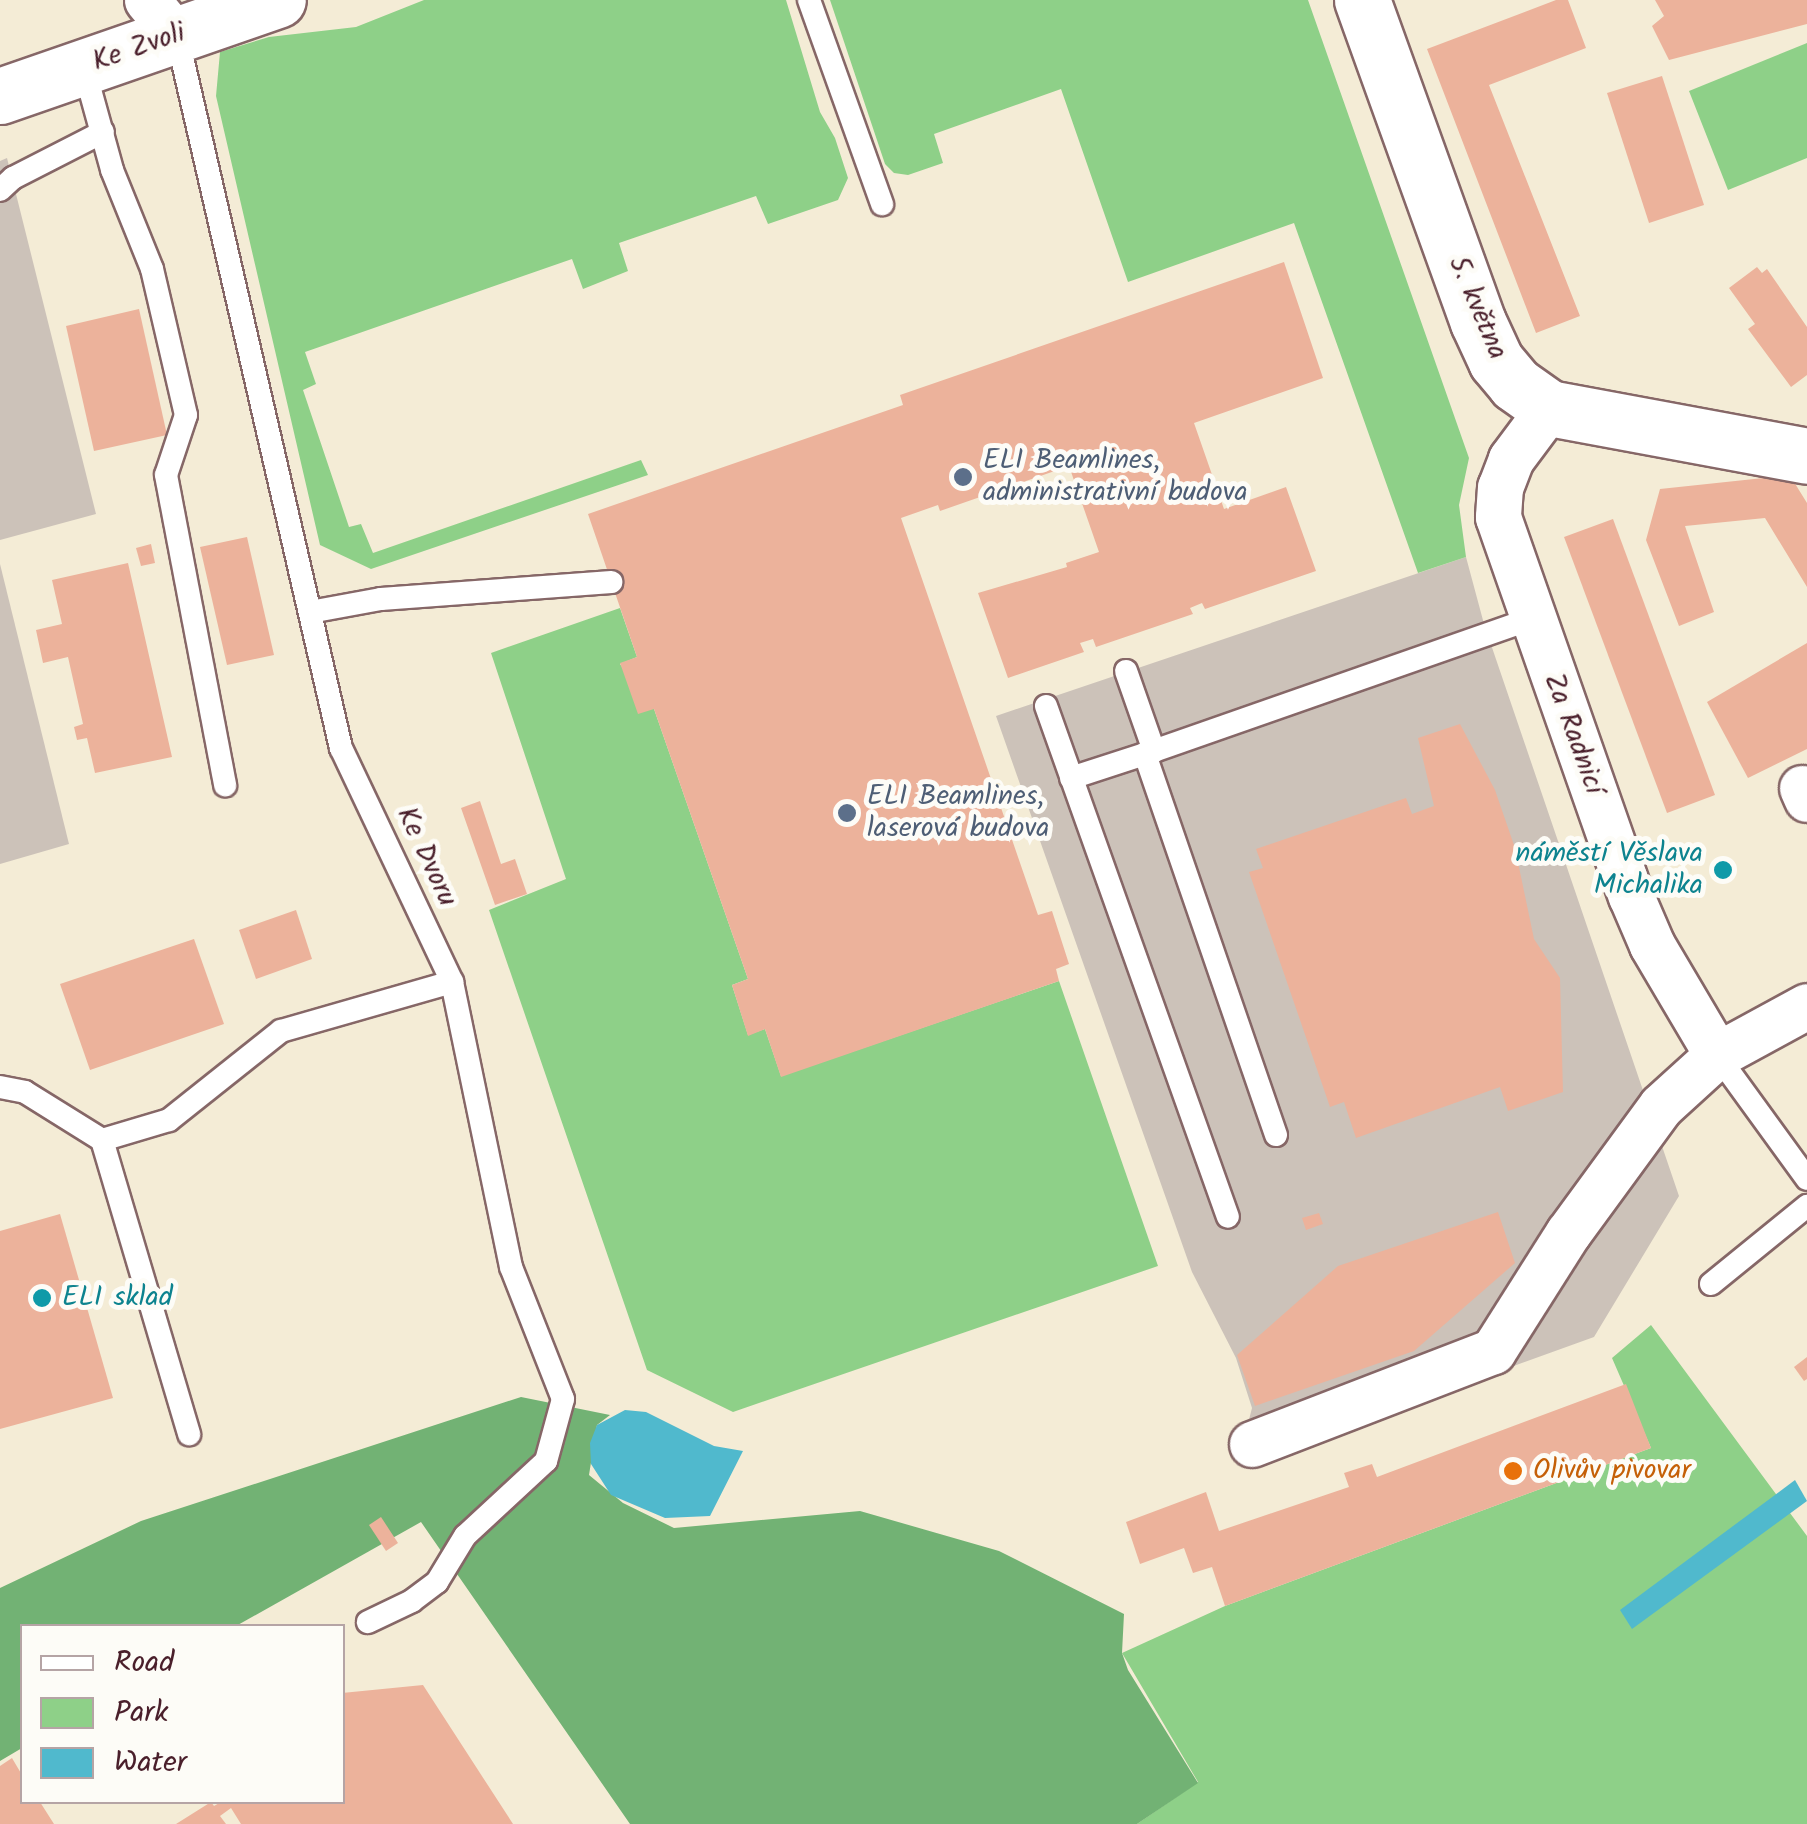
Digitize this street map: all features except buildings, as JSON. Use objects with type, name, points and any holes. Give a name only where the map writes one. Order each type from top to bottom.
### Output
[{"type":"street","name":"Ke Zvoli","points":[[0,96],[84,66],[162,18],[278,0]]},
{"type":"street","name":"5. května","points":[[1362,0],[1490,348],[1515,384],[1549,408],[1807,456]]},
{"type":"street","name":"Za Radnicí","points":[[1549,408],[1511,460],[1500,487],[1498,517],[1530,619],[1630,896],[1652,945],[1718,1055]]},
{"type":"street","points":[[1252,1444],[1493,1351],[1568,1233],[1662,1106],[1718,1055],[1807,1006]]},
{"type":"lane","points":[[809,0],[882,204]]},
{"type":"lane","name":"Ke Dvoru","points":[[162,18],[310,612],[340,748],[452,982],[511,1267],[563,1399],[546,1461],[465,1536],[436,1582],[412,1601],[368,1622]]},
{"type":"lane","points":[[84,66],[112,170],[152,270],[186,416],[166,475],[225,785]]},
{"type":"lane","points":[[0,190],[12,178],[102,132]]},
{"type":"lane","points":[[310,612],[382,599],[611,582]]},
{"type":"lane","points":[[1072,778],[1530,619]]},
{"type":"lane","points":[[1126,672],[1276,1134]]},
{"type":"lane","points":[[1046,706],[1228,1218]]},
{"type":"lane","points":[[102,1140],[170,1120],[281,1032],[452,982]]},
{"type":"lane","points":[[1718,1055],[1807,1179]]},
{"type":"lane","points":[[0,1087],[25,1092],[102,1140],[189,1434]]},
{"type":"lane","points":[[1711,1284],[1807,1206]]},
{"type":"shaded area","points":[[7,158],[96,514],[0,540],[0,161]]},
{"type":"shaded area","points":[[1466,557],[1484,624],[1679,1196],[1594,1337],[1237,1466],[1252,1408],[1236,1358],[1192,1272],[996,716]]},
{"type":"shaded area","points":[[0,564],[69,844],[0,864]]},
{"type":"green space","points":[[424,0],[786,0],[820,112],[835,138],[848,178],[838,200],[768,224],[756,196],[619,243],[628,271],[583,289],[572,259],[305,352],[316,384],[303,390],[349,527],[361,524],[373,553],[641,460],[648,475],[371,569],[320,545],[216,96],[220,52],[269,37],[356,27]]},
{"type":"green space","points":[[830,0],[1308,0],[1469,458],[1459,505],[1466,557],[1418,573],[1294,223],[1128,282],[1061,89],[934,134],[943,163],[908,175],[894,173],[885,164]]},
{"type":"green space","points":[[1807,43],[1807,158],[1728,190],[1689,91]]},
{"type":"green space","points":[[620,608],[637,657],[620,664],[654,709],[748,979],[732,985],[748,1035],[765,1029],[781,1076],[1059,981],[1158,1266],[733,1412],[647,1370],[489,910],[566,879],[491,653]]},
{"type":"green space","points":[[1651,1325],[1807,1536],[1807,1824],[1137,1824],[1198,1782],[1122,1653],[1225,1606],[1651,1448],[1612,1358]]},
{"type":"green space","points":[[521,1397],[610,1415],[597,1425],[589,1475],[623,1503],[674,1528],[860,1511],[999,1551],[1124,1614],[1122,1653],[1128,1670],[1198,1783],[1137,1824],[630,1824],[421,1522],[240,1624],[20,1624],[20,1749],[0,1761],[0,1588],[141,1521]]},
{"type":"water","points":[[625,1410],[646,1412],[714,1446],[743,1451],[710,1516],[665,1518],[611,1495],[591,1464],[590,1443],[597,1425]]},
{"type":"water","points":[[1795,1480],[1807,1501],[1632,1629],[1620,1610]]},
{"type":"place","name":"ELI Beamlines, administrativní budova","points":[[963,477]]},
{"type":"place","name":"ELI Beamlines, laserová budova","points":[[847,813]]},
{"type":"place","name":"náměstí Věslava Michalika","points":[[1723,870]]},
{"type":"place","name":"ELI sklad","points":[[42,1298]]},
{"type":"place","name":"Olivův pivovar","points":[[1513,1471]]}]
